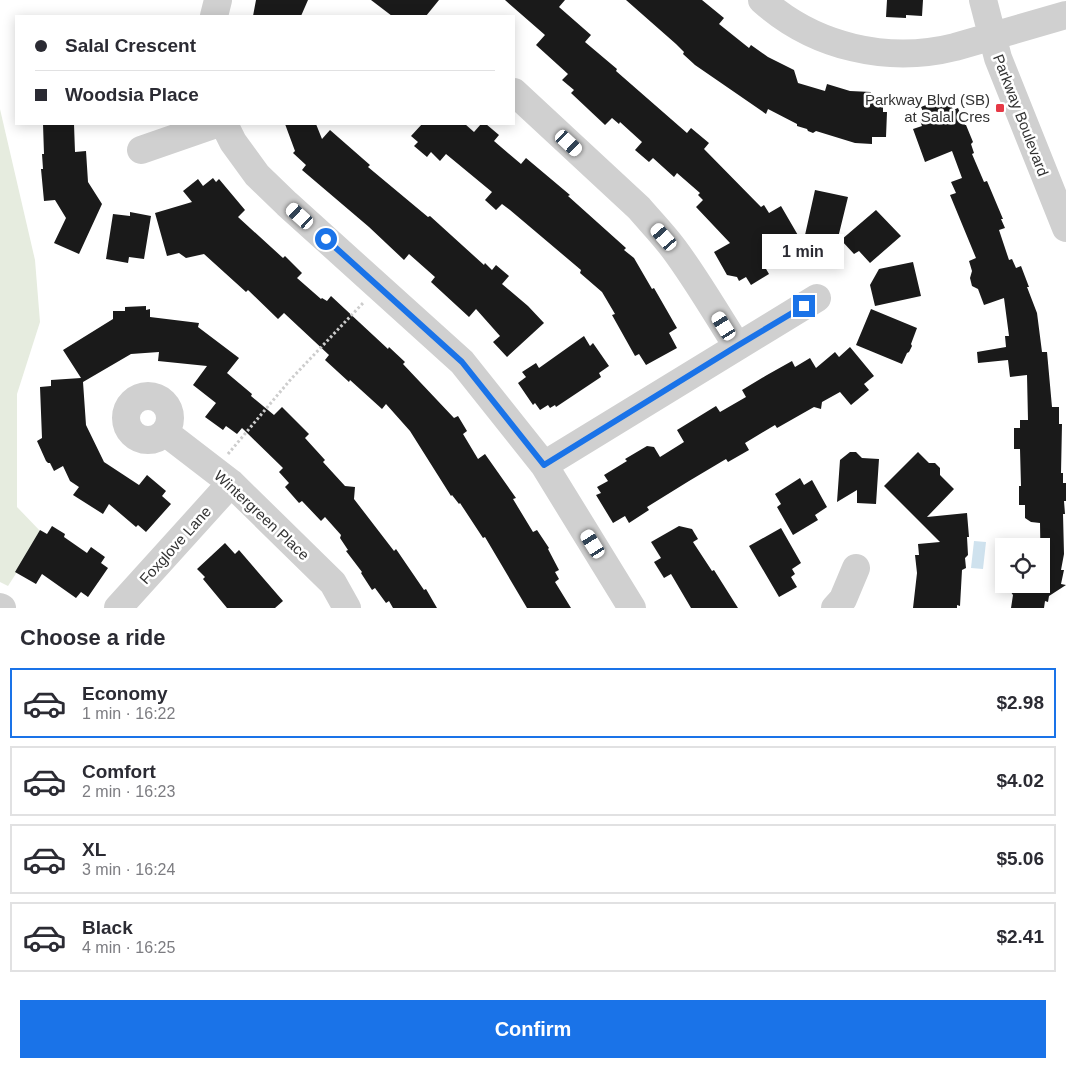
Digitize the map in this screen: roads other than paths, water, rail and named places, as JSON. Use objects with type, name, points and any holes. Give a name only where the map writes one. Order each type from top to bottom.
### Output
[{"type":"street","points":[[214,15],[218,0]]},
{"type":"street","points":[[762,0],[794,23],[830,42],[866,51],[905,54],[941,51],[1066,15]]},
{"type":"street","name":"Parkway Boulevard","points":[[983,0],[998,58],[1066,228]]},
{"type":"street","points":[[515,93],[638,208],[655,227],[692,275],[737,346]]},
{"type":"street","points":[[141,150],[213,125]]},
{"type":"street","points":[[224,125],[233,142],[257,175],[462,362],[544,465],[632,608]]},
{"type":"street","points":[[544,465],[817,298]]},
{"type":"street","name":"Wintergreen Place","points":[[166,433],[223,476],[333,583],[347,608]]},
{"type":"street","name":"Foxglove Lane","points":[[118,608],[223,476]]},
{"type":"street","points":[[835,608],[843,599],[856,568]]},
{"type":"water","points":[[974,541],[986,542],[983,569],[971,568]]},
{"type":"place","name":"Parkway Blvd (SB) at Salal Cres","points":[[1000,108]]}]
